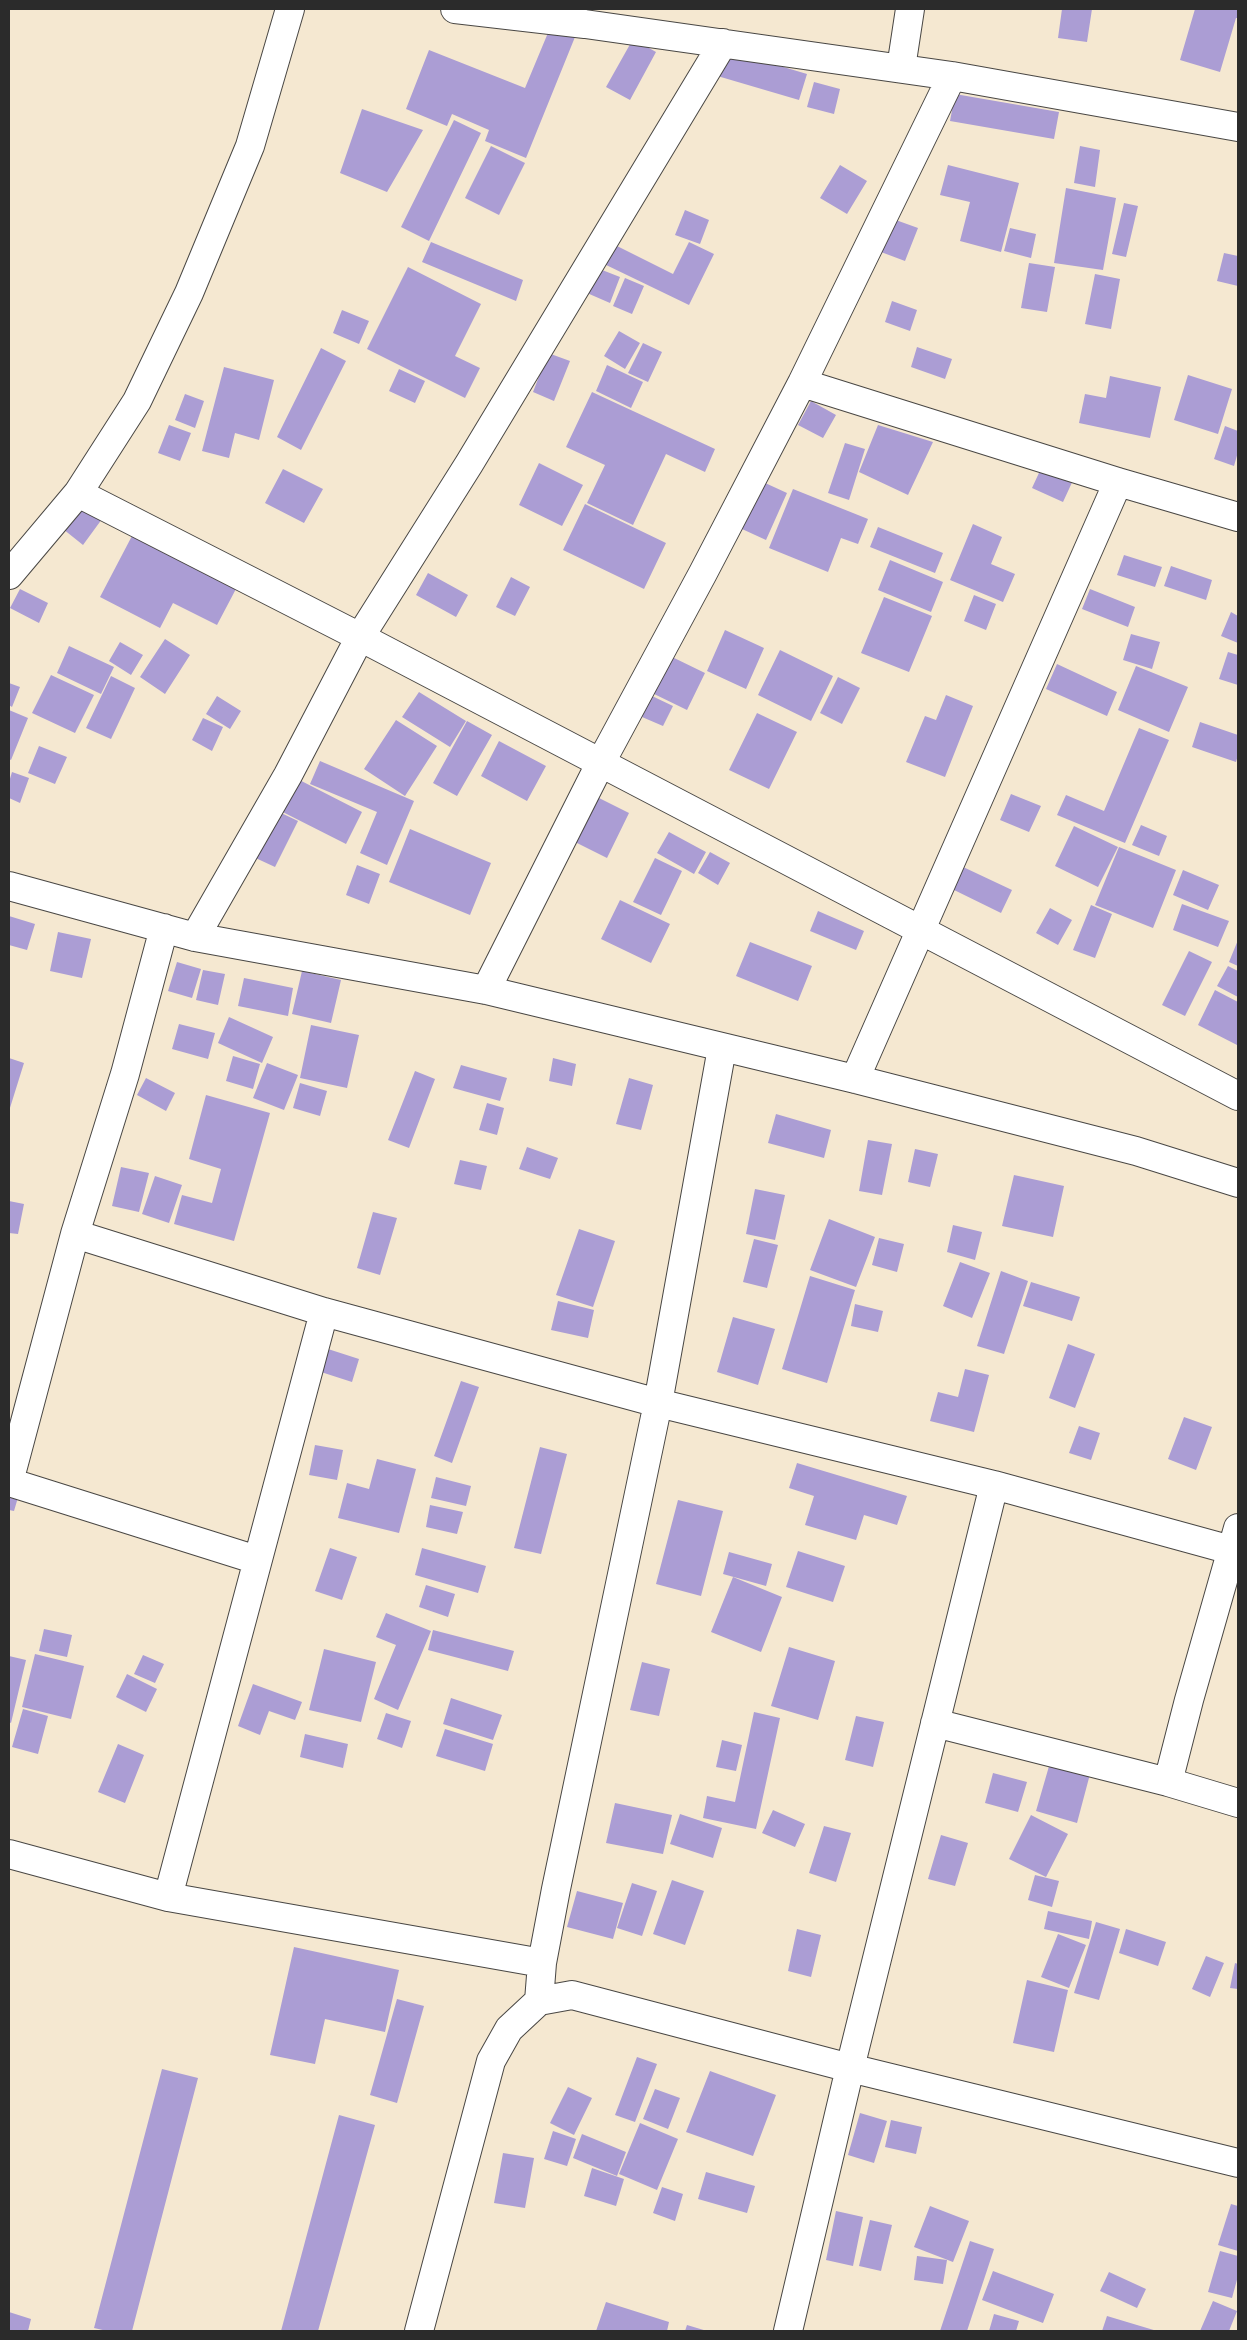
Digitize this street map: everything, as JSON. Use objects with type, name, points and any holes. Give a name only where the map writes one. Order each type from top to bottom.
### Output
[{"type":"street","points":[[9,575],[78,493],[137,401],[189,293],[250,146],[290,9]]},
{"type":"street","points":[[455,9],[587,16],[723,43],[952,76],[1238,127]]},
{"type":"street","points":[[901,68],[910,9]]},
{"type":"street","points":[[195,936],[288,775],[360,637],[474,456],[723,43]]},
{"type":"street","points":[[486,990],[600,764],[703,573],[802,383],[952,76]]},
{"type":"street","points":[[802,383],[1118,482],[1238,517]]},
{"type":"street","points":[[854,1079],[1118,482]]},
{"type":"street","points":[[78,493],[360,637],[1238,1096]]},
{"type":"street","points":[[9,886],[195,936],[486,990],[854,1079],[1136,1151],[1238,1183]]},
{"type":"street","points":[[164,928],[125,1074],[75,1234],[9,1482],[257,1560]]},
{"type":"street","points":[[539,2001],[542,1963],[658,1403],[722,1048]]},
{"type":"street","points":[[75,1234],[324,1312],[658,1403],[994,1485],[1235,1539],[1168,1782]]},
{"type":"street","points":[[168,1897],[324,1312]]},
{"type":"street","points":[[788,2331],[850,2068],[994,1485]]},
{"type":"street","points":[[936,1723],[1168,1782],[1238,1803]]},
{"type":"street","points":[[9,1854],[168,1897],[542,1963]]},
{"type":"street","points":[[419,2331],[491,2062],[509,2029],[539,2001],[572,1995],[850,2068],[1238,2163]]},
{"type":"building","points":[[1062,9],[1092,9],[1087,42],[1058,38]]},
{"type":"building","points":[[1195,9],[1238,9],[1238,18],[1236,18],[1220,72],[1180,60]]},
{"type":"building","points":[[550,28],[575,37],[526,158],[485,141],[489,130],[452,114],[447,126],[406,109],[429,50],[525,88]]},
{"type":"building","points":[[633,39],[656,52],[630,100],[606,87]]},
{"type":"building","points":[[723,49],[807,74],[799,100],[714,75]]},
{"type":"building","points":[[814,82],[840,89],[834,114],[807,107]]},
{"type":"building","points":[[955,94],[1059,112],[1054,139],[950,121]]},
{"type":"building","points":[[362,109],[423,130],[387,192],[340,173]]},
{"type":"building","points":[[454,120],[481,133],[429,241],[401,227]]},
{"type":"building","points":[[491,146],[525,163],[499,215],[465,198]]},
{"type":"building","points":[[1080,146],[1100,150],[1095,187],[1074,183]]},
{"type":"building","points":[[840,165],[867,181],[847,214],[820,198]]},
{"type":"building","points":[[948,165],[1019,183],[1001,252],[960,241],[970,202],[940,195]]},
{"type":"building","points":[[1066,188],[1116,198],[1103,270],[1054,263]]},
{"type":"building","points":[[1124,203],[1138,206],[1126,257],[1112,254]]},
{"type":"building","points":[[685,210],[709,220],[700,244],[675,235]]},
{"type":"building","points":[[893,219],[918,228],[905,261],[881,252]]},
{"type":"building","points":[[1010,228],[1036,234],[1031,258],[1004,251]]},
{"type":"building","points":[[431,242],[523,280],[516,301],[422,262]]},
{"type":"building","points":[[689,242],[714,254],[689,305],[602,263],[611,243],[673,274]]},
{"type":"building","points":[[1224,253],[1238,256],[1238,286],[1217,281]]},
{"type":"building","points":[[1029,263],[1055,267],[1047,312],[1021,308]]},
{"type":"building","points":[[408,267],[481,304],[455,356],[480,368],[465,398],[367,349]]},
{"type":"building","points":[[597,268],[620,277],[610,303],[587,293]]},
{"type":"building","points":[[1095,274],[1120,279],[1111,329],[1085,324]]},
{"type":"building","points":[[625,278],[644,286],[632,314],[613,306]]},
{"type":"building","points":[[892,301],[917,310],[910,331],[885,322]]},
{"type":"building","points":[[342,310],[369,321],[359,344],[333,333]]},
{"type":"building","points":[[619,331],[640,343],[625,369],[604,356]]},
{"type":"building","points":[[643,343],[662,352],[648,382],[628,373]]},
{"type":"building","points":[[917,347],[952,359],[945,379],[911,367]]},
{"type":"building","points":[[321,348],[346,361],[301,450],[277,437]]},
{"type":"building","points":[[548,353],[570,361],[554,401],[533,392]]},
{"type":"building","points":[[607,365],[643,382],[631,408],[596,391]]},
{"type":"building","points":[[224,367],[274,380],[259,440],[235,433],[229,458],[202,451]]},
{"type":"building","points":[[399,369],[425,381],[415,403],[389,391]]},
{"type":"building","points":[[1188,375],[1232,389],[1218,434],[1174,420]]},
{"type":"building","points":[[1110,376],[1161,387],[1150,438],[1079,423],[1085,394],[1106,398]]},
{"type":"building","points":[[592,392],[715,449],[705,472],[666,454],[633,525],[587,503],[605,465],[566,447]]},
{"type":"building","points":[[185,394],[204,401],[195,428],[175,420]]},
{"type":"building","points":[[811,401],[836,415],[823,438],[798,425]]},
{"type":"building","points":[[169,425],[191,433],[180,461],[158,453]]},
{"type":"building","points":[[878,425],[933,442],[908,495],[859,472]]},
{"type":"building","points":[[1225,426],[1238,431],[1238,452],[1234,466],[1214,459]]},
{"type":"building","points":[[845,443],[865,449],[849,500],[828,493]]},
{"type":"building","points":[[1044,462],[1075,476],[1063,502],[1032,488]]},
{"type":"building","points":[[539,463],[583,485],[562,526],[519,505]]},
{"type":"building","points":[[283,469],[323,489],[304,523],[265,503]]},
{"type":"building","points":[[763,482],[787,493],[766,540],[742,529]]},
{"type":"building","points":[[793,489],[868,519],[858,544],[841,538],[828,572],[769,548]]},
{"type":"building","points":[[81,504],[102,519],[83,545],[63,529]]},
{"type":"building","points":[[585,504],[666,543],[644,589],[563,550]]},
{"type":"building","points":[[973,524],[1002,537],[991,564],[1015,574],[1003,602],[950,580]]},
{"type":"building","points":[[878,527],[943,553],[935,573],[870,547]]},
{"type":"building","points":[[133,534],[237,587],[217,625],[173,603],[160,628],[100,597]]},
{"type":"building","points":[[1124,555],[1162,567],[1155,587],[1117,575]]},
{"type":"building","points":[[890,560],[943,582],[931,612],[878,590]]},
{"type":"building","points":[[1171,566],[1212,580],[1206,600],[1164,586]]},
{"type":"building","points":[[428,573],[468,595],[456,617],[416,595]]},
{"type":"building","points":[[511,577],[530,587],[515,616],[496,607]]},
{"type":"building","points":[[20,589],[48,603],[39,623],[10,608]]},
{"type":"building","points":[[1090,589],[1135,607],[1128,627],[1082,609]]},
{"type":"building","points":[[974,595],[996,604],[986,630],[964,621]]},
{"type":"building","points":[[884,597],[932,616],[909,672],[861,653]]},
{"type":"building","points":[[1231,612],[1238,616],[1238,643],[1221,636]]},
{"type":"building","points":[[725,630],[764,648],[746,689],[707,671]]},
{"type":"building","points":[[1131,634],[1160,642],[1152,669],[1123,660]]},
{"type":"building","points":[[165,639],[190,655],[165,694],[140,677]]},
{"type":"building","points":[[120,642],[143,655],[131,675],[109,661]]},
{"type":"building","points":[[69,646],[114,667],[101,694],[57,673]]},
{"type":"building","points":[[780,650],[833,676],[811,721],[758,695]]},
{"type":"building","points":[[1228,652],[1238,655],[1238,685],[1219,679]]},
{"type":"building","points":[[668,655],[705,673],[687,710],[650,692]]},
{"type":"building","points":[[1057,664],[1117,692],[1107,716],[1046,689]]},
{"type":"building","points":[[1136,666],[1188,687],[1169,732],[1118,710]]},
{"type":"building","points":[[51,675],[94,695],[75,733],[32,713]]},
{"type":"building","points":[[111,676],[135,688],[111,739],[86,728]]},
{"type":"building","points":[[838,677],[860,688],[842,724],[820,713]]},
{"type":"building","points":[[9,683],[20,687],[12,707],[9,705]]},
{"type":"building","points":[[419,692],[466,721],[450,747],[402,717]]},
{"type":"building","points":[[946,695],[973,706],[945,777],[906,762],[925,716],[936,720]]},
{"type":"building","points":[[217,696],[241,711],[230,729],[206,714]]},
{"type":"building","points":[[652,696],[673,706],[663,726],[642,717]]},
{"type":"building","points":[[9,710],[28,718],[11,760],[9,759]]},
{"type":"building","points":[[757,713],[797,732],[769,789],[729,770]]},
{"type":"building","points":[[203,718],[223,727],[212,751],[192,740]]},
{"type":"building","points":[[396,720],[437,746],[405,796],[364,769]]},
{"type":"building","points":[[467,721],[492,735],[457,796],[433,783]]},
{"type":"building","points":[[1200,722],[1238,735],[1236,762],[1192,747]]},
{"type":"building","points":[[1139,728],[1169,740],[1125,843],[1057,815],[1066,795],[1104,811]]},
{"type":"building","points":[[499,741],[546,766],[527,801],[481,776]]},
{"type":"building","points":[[39,746],[67,757],[55,784],[28,773]]},
{"type":"building","points":[[320,761],[414,801],[387,865],[360,853],[377,812],[310,784]]},
{"type":"building","points":[[276,768],[362,812],[346,844],[259,800]]},
{"type":"building","points":[[12,772],[29,778],[20,803],[9,798],[9,782]]},
{"type":"building","points":[[1011,794],[1041,806],[1029,832],[1000,820]]},
{"type":"building","points":[[595,796],[629,813],[607,858],[573,841]]},
{"type":"building","points":[[256,801],[298,821],[275,867],[234,848]]},
{"type":"building","points":[[1141,825],[1167,836],[1159,856],[1132,845]]},
{"type":"building","points":[[1074,826],[1118,847],[1098,887],[1055,866]]},
{"type":"building","points":[[410,829],[491,863],[470,915],[389,882]]},
{"type":"building","points":[[669,832],[706,852],[694,874],[657,853]]},
{"type":"building","points":[[1119,847],[1176,870],[1153,928],[1095,905]]},
{"type":"building","points":[[710,852],[730,863],[718,885],[698,873]]},
{"type":"building","points":[[655,858],[682,871],[661,915],[633,902]]},
{"type":"building","points":[[357,865],[380,874],[369,904],[346,895]]},
{"type":"building","points":[[961,866],[1012,890],[1001,913],[950,888]]},
{"type":"building","points":[[1183,870],[1219,885],[1208,910],[1173,895]]},
{"type":"building","points":[[620,900],[670,924],[651,963],[601,939]]},
{"type":"building","points":[[1182,904],[1229,921],[1218,947],[1173,930]]},
{"type":"building","points":[[1091,905],[1112,914],[1095,958],[1073,950]]},
{"type":"building","points":[[1050,908],[1072,920],[1058,945],[1036,933]]},
{"type":"building","points":[[818,911],[864,931],[856,950],[810,931]]},
{"type":"building","points":[[9,916],[35,924],[27,950],[9,945]]},
{"type":"building","points":[[58,932],[91,939],[82,978],[50,971]]},
{"type":"building","points":[[1238,940],[1238,966],[1229,962]]},
{"type":"building","points":[[750,942],[812,966],[798,1001],[736,976]]},
{"type":"building","points":[[1189,951],[1212,962],[1185,1016],[1162,1005]]},
{"type":"building","points":[[177,962],[201,969],[192,998],[168,991]]},
{"type":"building","points":[[1228,966],[1238,971],[1238,997],[1217,986]]},
{"type":"building","points":[[203,970],[225,974],[218,1005],[196,1000]]},
{"type":"building","points":[[302,971],[341,980],[331,1023],[292,1014]]},
{"type":"building","points":[[244,978],[293,988],[288,1016],[238,1006]]},
{"type":"building","points":[[1215,990],[1238,1002],[1237,1045],[1198,1025]]},
{"type":"building","points":[[229,1017],[273,1037],[262,1063],[218,1043]]},
{"type":"building","points":[[179,1024],[215,1033],[208,1059],[172,1049]]},
{"type":"building","points":[[311,1025],[359,1035],[347,1088],[300,1078]]},
{"type":"building","points":[[233,1056],[260,1064],[253,1089],[226,1081]]},
{"type":"building","points":[[9,1058],[24,1063],[9,1111]]},
{"type":"building","points":[[553,1058],[576,1064],[572,1086],[549,1081]]},
{"type":"building","points":[[267,1063],[298,1075],[284,1110],[253,1098]]},
{"type":"building","points":[[461,1065],[507,1078],[500,1101],[453,1088]]},
{"type":"building","points":[[415,1071],[435,1079],[409,1148],[388,1140]]},
{"type":"building","points":[[146,1078],[175,1093],[166,1111],[137,1095]]},
{"type":"building","points":[[629,1078],[653,1085],[641,1130],[616,1124]]},
{"type":"building","points":[[300,1083],[327,1091],[320,1116],[293,1108]]},
{"type":"building","points":[[206,1095],[270,1113],[234,1241],[174,1224],[182,1195],[212,1203],[221,1169],[189,1159]]},
{"type":"building","points":[[487,1103],[504,1108],[497,1135],[479,1130]]},
{"type":"building","points":[[776,1114],[831,1130],[824,1158],[768,1143]]},
{"type":"building","points":[[868,1140],[892,1144],[882,1195],[859,1191]]},
{"type":"building","points":[[527,1147],[558,1158],[550,1179],[519,1169]]},
{"type":"building","points":[[915,1149],[938,1154],[930,1187],[908,1182]]},
{"type":"building","points":[[460,1160],[487,1166],[481,1190],[454,1184]]},
{"type":"building","points":[[121,1167],[149,1173],[139,1212],[112,1206]]},
{"type":"building","points":[[1014,1175],[1064,1186],[1053,1237],[1002,1226]]},
{"type":"building","points":[[155,1176],[182,1185],[169,1223],[142,1214]]},
{"type":"building","points":[[755,1189],[785,1195],[775,1240],[746,1234]]},
{"type":"building","points":[[9,1201],[24,1204],[18,1234],[9,1233]]},
{"type":"building","points":[[373,1212],[397,1218],[380,1275],[357,1268]]},
{"type":"building","points":[[829,1219],[875,1237],[856,1287],[810,1270]]},
{"type":"building","points":[[953,1225],[982,1232],[975,1260],[947,1252]]},
{"type":"building","points":[[579,1229],[615,1241],[593,1307],[556,1295]]},
{"type":"building","points":[[879,1238],[904,1244],[897,1272],[872,1265]]},
{"type":"building","points":[[754,1239],[778,1245],[767,1288],[743,1282]]},
{"type":"building","points":[[960,1262],[990,1273],[972,1318],[943,1306]]},
{"type":"building","points":[[1001,1271],[1028,1281],[1004,1354],[977,1346]]},
{"type":"building","points":[[810,1276],[855,1290],[827,1383],[782,1369]]},
{"type":"building","points":[[1031,1282],[1080,1297],[1072,1321],[1023,1306]]},
{"type":"building","points":[[558,1301],[594,1310],[588,1338],[551,1330]]},
{"type":"building","points":[[855,1304],[883,1311],[878,1332],[851,1326]]},
{"type":"building","points":[[733,1317],[775,1329],[758,1385],[717,1372]]},
{"type":"building","points":[[1068,1344],[1095,1354],[1075,1408],[1049,1398]]},
{"type":"building","points":[[328,1349],[359,1359],[352,1382],[321,1372]]},
{"type":"building","points":[[965,1369],[989,1375],[974,1432],[930,1421],[938,1392],[958,1397]]},
{"type":"building","points":[[461,1381],[479,1387],[452,1463],[434,1456]]},
{"type":"building","points":[[1184,1417],[1212,1427],[1196,1470],[1168,1459]]},
{"type":"building","points":[[1079,1426],[1100,1433],[1091,1460],[1069,1453]]},
{"type":"building","points":[[315,1445],[343,1450],[337,1480],[309,1475]]},
{"type":"building","points":[[540,1447],[567,1454],[541,1554],[514,1548]]},
{"type":"building","points":[[377,1459],[416,1469],[399,1533],[338,1518],[347,1483],[369,1489]]},
{"type":"building","points":[[797,1463],[907,1496],[897,1525],[864,1515],[856,1540],[805,1525],[814,1496],[789,1488]]},
{"type":"building","points":[[436,1477],[471,1486],[466,1506],[431,1498]]},
{"type":"building","points":[[9,1491],[19,1494],[14,1511],[9,1510]]},
{"type":"building","points":[[678,1500],[723,1511],[701,1596],[656,1584]]},
{"type":"building","points":[[430,1505],[463,1512],[457,1534],[426,1527]]},
{"type":"building","points":[[330,1548],[357,1557],[342,1600],[315,1591]]},
{"type":"building","points":[[422,1548],[486,1566],[478,1593],[415,1575]]},
{"type":"building","points":[[798,1551],[845,1566],[833,1602],[786,1587]]},
{"type":"building","points":[[729,1552],[772,1564],[766,1586],[723,1574]]},
{"type":"building","points":[[733,1577],[782,1597],[761,1652],[711,1632]]},
{"type":"building","points":[[426,1585],[455,1594],[448,1617],[419,1607]]},
{"type":"building","points":[[386,1613],[431,1631],[398,1710],[374,1699],[396,1645],[376,1637]]},
{"type":"building","points":[[44,1629],[72,1635],[67,1657],[39,1651]]},
{"type":"building","points":[[433,1630],[514,1651],[508,1671],[428,1650]]},
{"type":"building","points":[[789,1647],[835,1661],[818,1720],[771,1706]]},
{"type":"building","points":[[324,1649],[376,1662],[361,1722],[309,1710]]},
{"type":"building","points":[[35,1654],[84,1666],[71,1719],[22,1707]]},
{"type":"building","points":[[143,1655],[164,1664],[155,1683],[134,1674]]},
{"type":"building","points":[[9,1656],[26,1660],[11,1723],[9,1722]]},
{"type":"building","points":[[642,1662],[670,1669],[659,1716],[630,1710]]},
{"type":"building","points":[[127,1674],[157,1689],[146,1712],[116,1697]]},
{"type":"building","points":[[253,1684],[302,1702],[295,1720],[269,1711],[260,1735],[238,1726]]},
{"type":"building","points":[[451,1698],[502,1715],[493,1740],[443,1724]]},
{"type":"building","points":[[23,1709],[48,1716],[38,1754],[12,1747]]},
{"type":"building","points":[[754,1712],[780,1718],[756,1829],[703,1818],[707,1796],[735,1802]]},
{"type":"building","points":[[386,1713],[411,1721],[402,1748],[377,1739]]},
{"type":"building","points":[[856,1716],[884,1722],[873,1767],[845,1760]]},
{"type":"building","points":[[445,1729],[493,1744],[485,1771],[436,1756]]},
{"type":"building","points":[[305,1734],[348,1744],[343,1768],[300,1757]]},
{"type":"building","points":[[722,1740],[742,1745],[736,1771],[716,1767]]},
{"type":"building","points":[[118,1744],[144,1755],[125,1803],[98,1792]]},
{"type":"building","points":[[1054,1749],[1094,1759],[1077,1823],[1036,1811]]},
{"type":"building","points":[[993,1773],[1027,1782],[1018,1812],[985,1803]]},
{"type":"building","points":[[615,1803],[672,1815],[663,1854],[606,1843]]},
{"type":"building","points":[[773,1810],[805,1824],[795,1847],[762,1833]]},
{"type":"building","points":[[680,1814],[722,1828],[713,1858],[670,1844]]},
{"type":"building","points":[[1031,1815],[1068,1834],[1046,1877],[1009,1859]]},
{"type":"building","points":[[824,1826],[851,1833],[836,1882],[809,1873]]},
{"type":"building","points":[[941,1835],[968,1843],[955,1886],[928,1879]]},
{"type":"building","points":[[1035,1875],[1059,1881],[1052,1907],[1028,1900]]},
{"type":"building","points":[[672,1880],[704,1891],[685,1945],[653,1934]]},
{"type":"building","points":[[632,1883],[657,1891],[642,1936],[617,1928]]},
{"type":"building","points":[[577,1891],[623,1903],[613,1939],[567,1927]]},
{"type":"building","points":[[1048,1911],[1092,1921],[1089,1939],[1044,1929]]},
{"type":"building","points":[[1096,1922],[1120,1929],[1099,2000],[1074,1993]]},
{"type":"building","points":[[797,1929],[821,1935],[811,1977],[788,1971]]},
{"type":"building","points":[[1126,1929],[1166,1942],[1158,1966],[1119,1953]]},
{"type":"building","points":[[1058,1934],[1086,1945],[1069,1988],[1041,1977]]},
{"type":"building","points":[[294,1947],[399,1970],[385,2032],[325,2019],[315,2064],[270,2055]]},
{"type":"building","points":[[1206,1956],[1224,1963],[1210,1997],[1192,1989]]},
{"type":"building","points":[[1235,1963],[1238,1964],[1238,1989],[1230,1988]]},
{"type":"building","points":[[1027,1980],[1068,1990],[1054,2052],[1013,2043]]},
{"type":"building","points":[[397,1999],[424,2006],[397,2103],[370,2095]]},
{"type":"building","points":[[637,2057],[657,2064],[635,2122],[615,2115]]},
{"type":"building","points":[[162,2069],[198,2078],[132,2331],[107,2331],[94,2328]]},
{"type":"building","points":[[710,2071],[776,2095],[753,2156],[686,2132]]},
{"type":"building","points":[[568,2087],[592,2098],[574,2135],[550,2123]]},
{"type":"building","points":[[655,2089],[680,2098],[668,2129],[643,2119]]},
{"type":"building","points":[[860,2113],[887,2121],[874,2163],[848,2155]]},
{"type":"building","points":[[339,2115],[375,2125],[318,2331],[281,2331]]},
{"type":"building","points":[[891,2120],[922,2127],[916,2154],[885,2147]]},
{"type":"building","points":[[640,2123],[678,2139],[657,2190],[619,2174]]},
{"type":"building","points":[[553,2131],[576,2139],[567,2166],[544,2159]]},
{"type":"building","points":[[582,2134],[626,2152],[617,2176],[573,2158]]},
{"type":"building","points":[[503,2153],[534,2158],[525,2208],[494,2203]]},
{"type":"building","points":[[592,2168],[624,2179],[616,2206],[584,2196]]},
{"type":"building","points":[[706,2172],[755,2186],[747,2213],[698,2199]]},
{"type":"building","points":[[662,2187],[683,2194],[675,2221],[653,2213]]},
{"type":"building","points":[[1231,2204],[1238,2206],[1238,2251],[1218,2245]]},
{"type":"building","points":[[930,2206],[969,2221],[953,2262],[914,2247]]},
{"type":"building","points":[[836,2211],[863,2217],[853,2266],[826,2260]]},
{"type":"building","points":[[870,2220],[892,2225],[881,2271],[859,2266]]},
{"type":"building","points":[[970,2241],[994,2249],[967,2331],[940,2331]]},
{"type":"building","points":[[1220,2251],[1238,2256],[1238,2276],[1232,2298],[1208,2292]]},
{"type":"building","points":[[917,2256],[947,2260],[943,2284],[914,2280]]},
{"type":"building","points":[[993,2271],[1054,2294],[1043,2323],[982,2300]]},
{"type":"building","points":[[1109,2272],[1146,2289],[1137,2308],[1100,2291]]},
{"type":"building","points":[[1213,2301],[1237,2311],[1229,2331],[1200,2331]]},
{"type":"building","points":[[606,2302],[669,2322],[667,2331],[596,2331]]},
{"type":"building","points":[[9,2312],[31,2319],[28,2331],[9,2331]]},
{"type":"building","points":[[994,2314],[1019,2321],[1016,2331],[989,2331]]},
{"type":"building","points":[[1107,2316],[1157,2331],[1102,2331]]},
{"type":"building","points":[[687,2325],[707,2331],[685,2331]]}]
